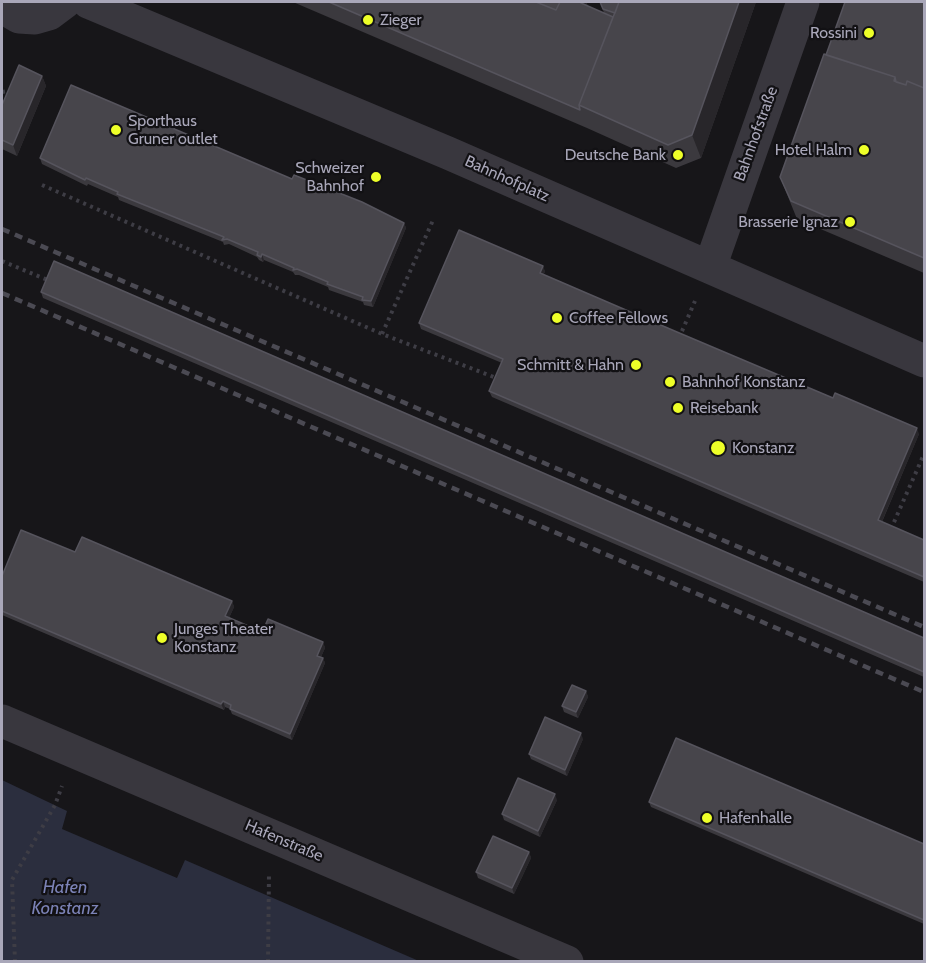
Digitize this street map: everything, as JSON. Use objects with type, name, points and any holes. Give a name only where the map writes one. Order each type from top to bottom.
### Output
[{"type":"street","points":[[3,11],[19,17],[35,18],[49,14],[65,2]]},
{"type":"street","name":"Bahnhofplatz","points":[[88,2],[710,267],[924,361]]},
{"type":"street","name":"Bahnhofstraße","points":[[710,267],[803,2]]},
{"type":"street","name":"Hafenstraße","points":[[2,721],[567,962]]},
{"type":"path","points":[[2,92],[19,89]]},
{"type":"path","points":[[42,185],[382,334],[503,381]]},
{"type":"path","points":[[382,334],[434,218]]},
{"type":"path","points":[[2,261],[57,284]]},
{"type":"path","points":[[887,538],[924,454]]},
{"type":"path","points":[[15,962],[12,880],[55,805]]},
{"type":"path","points":[[268,897],[268,962]]},
{"type":"water","name":"Hafen Konstanz","points":[[2,780],[67,811],[62,829],[177,878],[185,860],[419,961],[2,961]]},
{"type":"building","points":[[329,2],[536,2],[556,10],[560,2],[581,2],[613,17],[579,105],[580,110]]},
{"type":"building","points":[[536,2],[560,2],[556,10]]},
{"type":"building","points":[[600,2],[619,2],[615,13],[603,9]]},
{"type":"building","points":[[619,2],[739,2],[692,135],[668,145],[579,105]]},
{"type":"building","points":[[845,2],[924,2],[924,88],[907,81],[906,85],[896,82],[895,77],[826,55]]},
{"type":"building","name":"Hotel Halm","points":[[824,54],[895,77],[894,81],[906,85],[907,81],[924,88],[924,258],[791,201],[780,177]]},
{"type":"building","points":[[19,65],[42,76],[13,145],[2,140],[2,105]]},
{"type":"building","points":[[71,85],[292,179],[294,175],[362,202],[404,223],[371,301],[362,300],[363,297],[327,284],[328,282],[297,269],[293,270],[294,268],[262,254],[261,257],[257,255],[258,252],[227,239],[222,240],[224,237],[117,194],[118,192],[86,178],[85,180],[40,158]]},
{"type":"building","name":"Bahnhof Konstanz","points":[[459,230],[543,266],[540,273],[833,398],[835,393],[917,428],[878,520],[924,540],[924,577],[489,391],[503,359],[419,323]]},
{"type":"building","points":[[54,261],[924,638],[924,672],[41,292]]},
{"type":"building","points":[[21,530],[75,552],[82,537],[232,601],[225,616],[253,628],[252,631],[261,635],[268,619],[323,642],[317,656],[323,658],[290,734],[230,709],[231,705],[223,701],[221,704],[2,611],[2,576]]},
{"type":"building","points":[[572,685],[586,691],[576,712],[562,706]]},
{"type":"building","points":[[545,717],[581,733],[565,770],[529,754]]},
{"type":"building","points":[[676,738],[924,844],[924,920],[649,802]]},
{"type":"building","points":[[518,778],[555,794],[538,831],[502,814]]},
{"type":"building","points":[[493,836],[529,852],[512,888],[476,872]]},
{"type":"railway","points":[[2,229],[924,627]]},
{"type":"railway","points":[[2,293],[924,692]]},
{"type":"place","name":"Zieger","points":[[368,20]]},
{"type":"place","name":"Rossini","points":[[869,33]]},
{"type":"place","name":"Sporthaus Gruner outlet","points":[[116,130]]},
{"type":"place","name":"Hotel Halm","points":[[864,150]]},
{"type":"place","name":"Deutsche Bank","points":[[678,155]]},
{"type":"place","name":"Schweizer Bahnhof","points":[[376,177]]},
{"type":"place","name":"Brasserie Ignaz","points":[[850,222]]},
{"type":"place","name":"Coffee Fellows","points":[[557,318]]},
{"type":"place","name":"Schmitt & Hahn","points":[[636,365]]},
{"type":"place","name":"Bahnhof Konstanz","points":[[670,382]]},
{"type":"place","name":"Reisebank","points":[[678,408]]},
{"type":"place","name":"Konstanz","points":[[718,448]]},
{"type":"place","name":"Junges Theater Konstanz","points":[[162,638]]},
{"type":"place","name":"Hafenhalle","points":[[707,818]]}]
